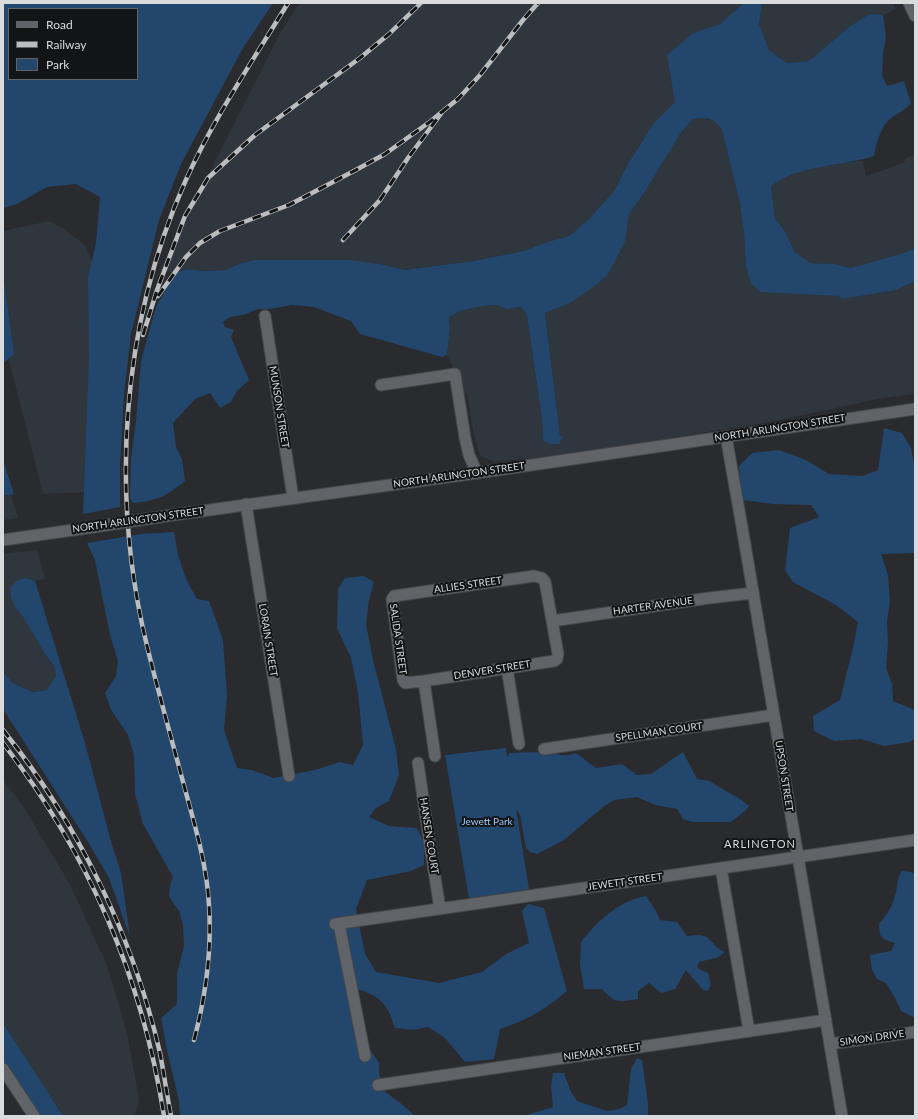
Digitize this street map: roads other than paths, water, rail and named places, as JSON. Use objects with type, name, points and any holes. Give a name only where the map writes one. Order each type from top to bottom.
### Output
[{"type":"street","points":[[909,3],[915,16]]},
{"type":"street","name":"MUNSON STREET","points":[[265,316],[293,498]]},
{"type":"street","points":[[382,385],[455,374],[465,438],[469,455],[477,473]]},
{"type":"street","name":"NORTH ARLINGTON STREET","points":[[3,540],[915,409]]},
{"type":"street","name":"UPSON STREET","points":[[726,436],[842,1116]]},
{"type":"street","name":"LORAIN STREET","points":[[246,504],[289,776]]},
{"type":"street","name":"ALLIES STREET","points":[[394,596],[534,576],[542,578],[545,582],[552,621]]},
{"type":"street","name":"HARTER AVENUE","points":[[552,621],[753,593]]},
{"type":"street","name":"SALIDA STREET","points":[[394,596],[392,599],[397,640],[403,680],[405,682]]},
{"type":"street","name":"DENVER STREET","points":[[405,682],[424,681],[554,661],[557,659],[558,654],[552,621]]},
{"type":"street","points":[[507,668],[519,744]]},
{"type":"street","points":[[424,681],[435,756]]},
{"type":"street","name":"SPELLMAN COURT","points":[[544,749],[774,715]]},
{"type":"street","name":"HANSEN COURT","points":[[418,763],[440,909]]},
{"type":"street","name":"JEWETT STREET","points":[[365,1056],[337,924],[915,840]]},
{"type":"street","points":[[720,868],[749,1030]]},
{"type":"street","name":"NIEMAN STREET","points":[[378,1085],[826,1020]]},
{"type":"street","name":"SIMON DRIVE","points":[[830,1044],[915,1032]]},
{"type":"street","points":[[3,1069],[34,1116]]},
{"type":"railway","points":[[194,1040],[205,990],[209,956],[210,922],[208,891],[197,834],[147,646],[135,588],[128,530],[126,470],[128,411],[135,352],[147,294],[163,237],[185,182],[220,113],[288,3]]},
{"type":"railway","points":[[143,335],[157,290],[185,216],[208,178],[255,135],[360,58],[389,34],[421,3]]},
{"type":"railway","points":[[343,240],[380,200],[408,158],[443,111],[458,99],[480,75],[538,3]]},
{"type":"railway","points":[[158,296],[186,257],[200,243],[220,231],[289,205],[354,171],[385,154],[443,111]]},
{"type":"railway","points":[[3,730],[30,766],[79,843],[100,883],[118,924],[135,966],[149,1009],[160,1053],[171,1116]]},
{"type":"railway","points":[[3,743],[34,785],[61,829],[86,873],[108,919],[142,1014],[164,1116]]},
{"type":"district","name":"ARLINGTON","points":[[760,844]]},
{"type":"park label","name":"Jewett Park","points":[[487,822]]}]
